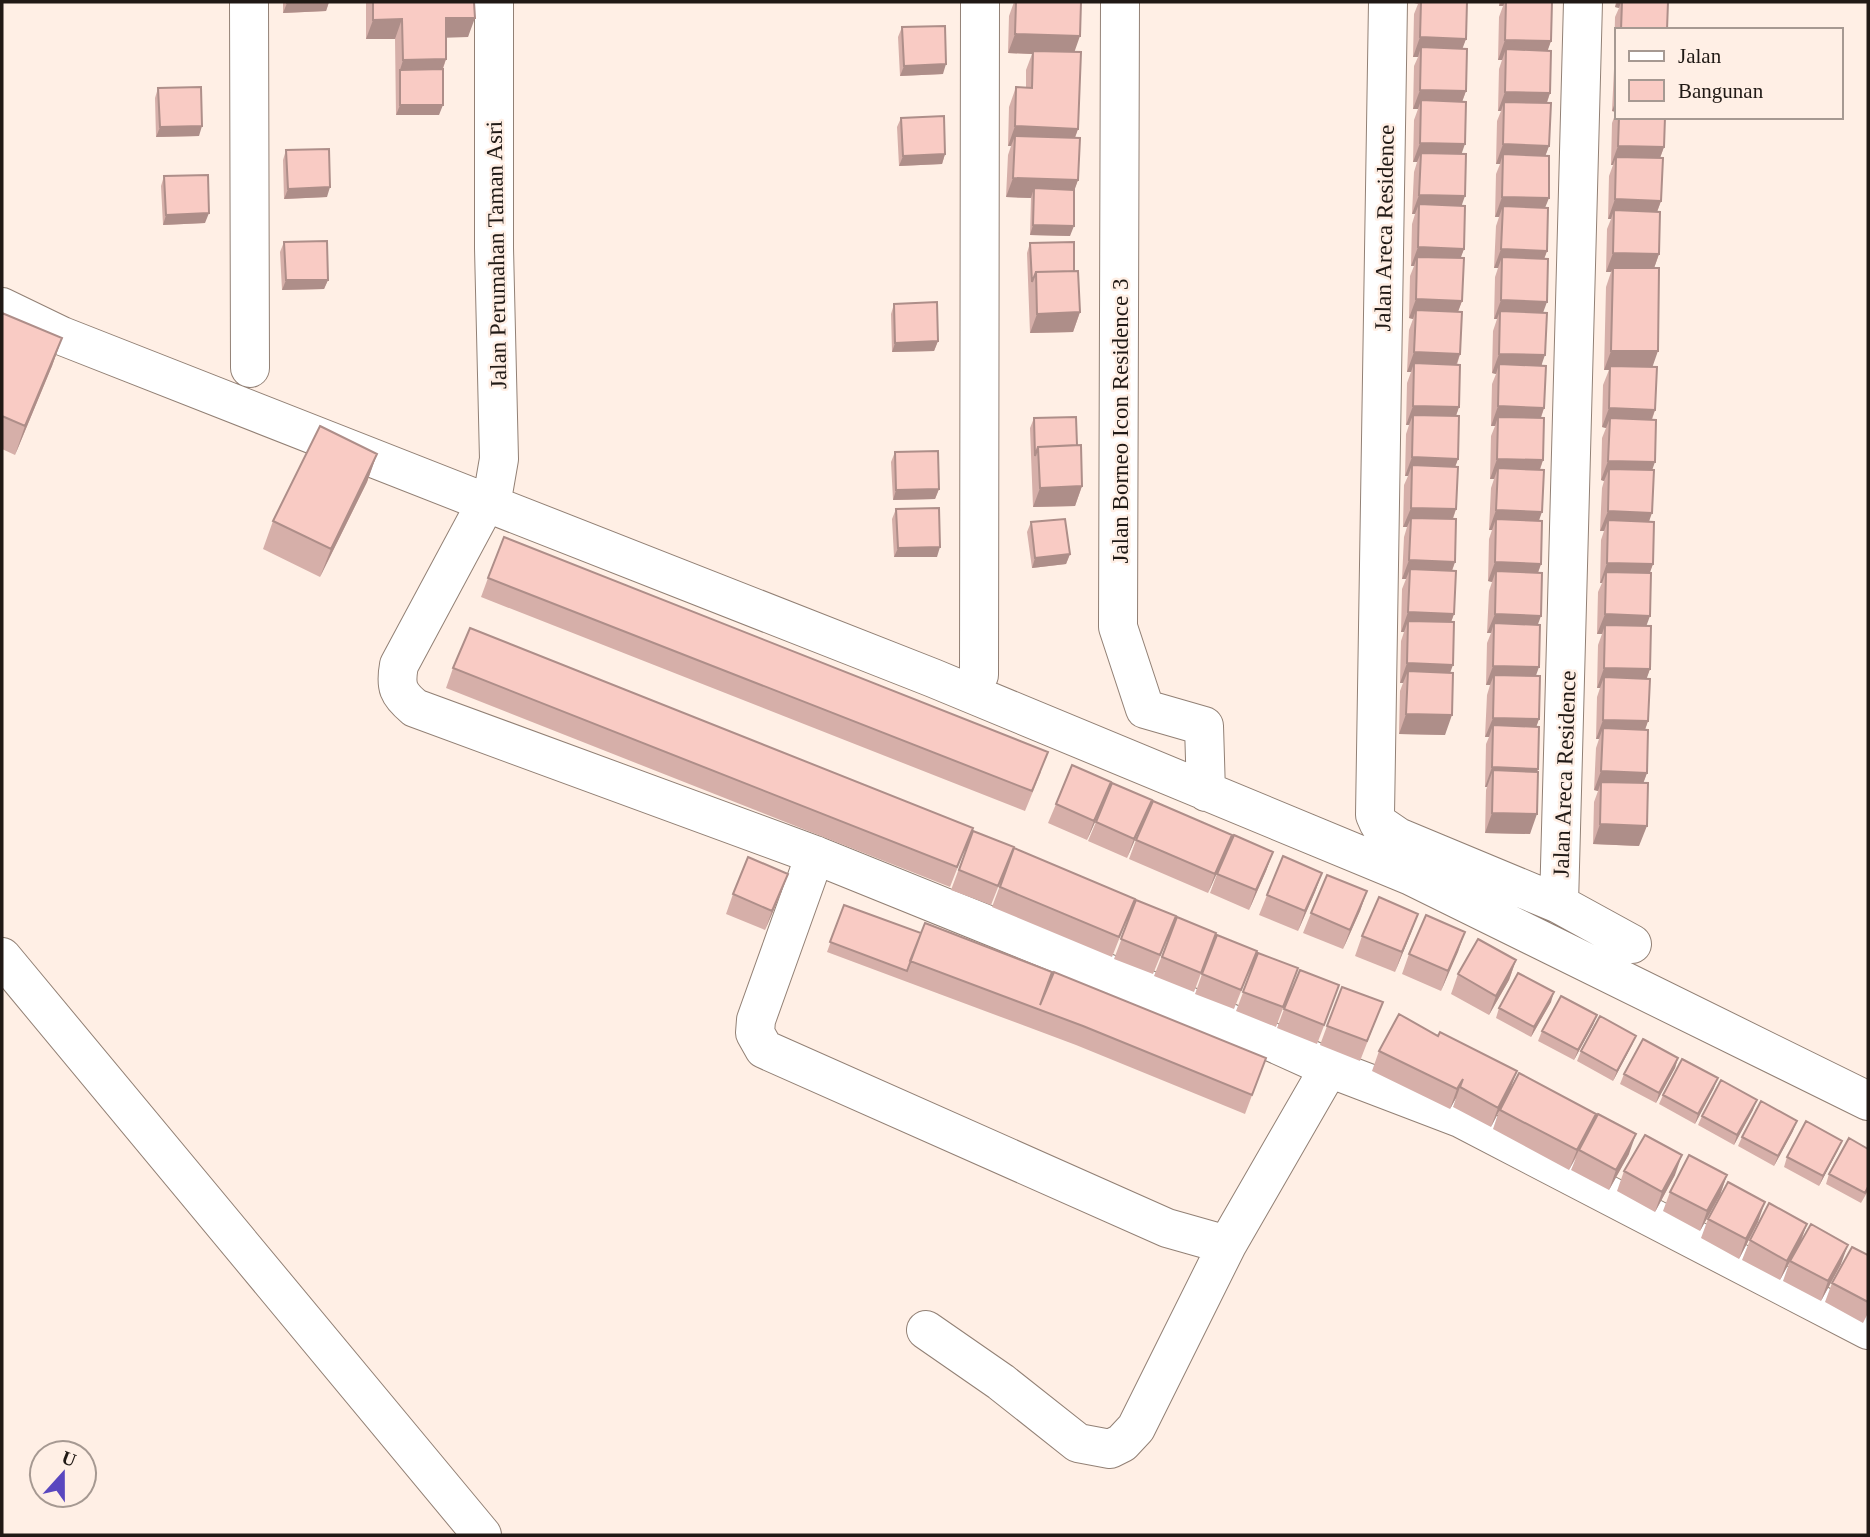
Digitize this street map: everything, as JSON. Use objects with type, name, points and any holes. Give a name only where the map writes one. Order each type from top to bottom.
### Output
[{"type":"street","points":[[249,2],[250,368]]},
{"type":"street","name":"Jalan Perumahan Taman Asri","points":[[494,2],[494,248],[499,459],[495,488],[399,665],[396,683],[398,694],[415,708],[815,855]]},
{"type":"street","points":[[978,675],[980,2]]},
{"type":"street","name":"Jalan Borneo Icon Residence 3","points":[[1120,2],[1118,627],[1145,709],[1204,726],[1206,792]]},
{"type":"street","name":"Jalan Areca Residence","points":[[1388,2],[1376,816],[1385,830],[1398,837],[1559,904],[1583,2]]},
{"type":"street","points":[[2,307],[75,341],[485,505],[933,678],[1411,876],[1868,1101]]},
{"type":"street","points":[[1227,1245],[1167,1228],[764,1049],[755,1032],[756,1020],[815,855],[1223,1020],[1329,1068],[1460,1118],[1868,1330]]},
{"type":"street","points":[[1559,904],[1632,944]]},
{"type":"street","points":[[2,957],[482,1535]]},
{"type":"street","points":[[926,1330],[1001,1382],[1078,1443],[1110,1449],[1122,1443],[1136,1428],[1227,1245],[1329,1068]]},
{"type":"building","points":[[373,2],[474,2],[475,18],[446,18],[446,59],[403,60],[402,19],[373,20]]},
{"type":"building","points":[[1016,2],[1081,2],[1080,36],[1015,34]]},
{"type":"building","points":[[1421,2],[1467,2],[1466,39],[1420,37]]},
{"type":"building","points":[[1506,2],[1552,2],[1551,41],[1505,40]]},
{"type":"building","points":[[1622,2],[1668,2],[1667,28],[1621,28]]},
{"type":"building","points":[[945,26],[946,64],[904,66],[902,27]]},
{"type":"building","points":[[1421,47],[1467,49],[1466,91],[1420,90]]},
{"type":"building","points":[[1506,49],[1551,51],[1550,93],[1505,92]]},
{"type":"building","points":[[1033,51],[1081,52],[1078,129],[1015,126],[1016,87],[1032,88]]},
{"type":"building","points":[[443,69],[443,105],[400,105],[400,70]]},
{"type":"building","points":[[201,87],[202,126],[160,127],[158,88]]},
{"type":"building","points":[[1421,100],[1466,102],[1465,144],[1420,143]]},
{"type":"building","points":[[1504,102],[1551,103],[1549,146],[1503,144]]},
{"type":"building","points":[[944,116],[945,154],[903,156],[901,118]]},
{"type":"building","points":[[1619,119],[1665,119],[1664,147],[1618,146]]},
{"type":"building","points":[[1015,136],[1080,138],[1078,180],[1013,178]]},
{"type":"building","points":[[329,149],[330,187],[288,189],[286,150]]},
{"type":"building","points":[[1421,153],[1466,154],[1465,196],[1419,195]]},
{"type":"building","points":[[1503,154],[1549,156],[1549,198],[1502,197]]},
{"type":"building","points":[[1616,157],[1663,158],[1661,201],[1615,199]]},
{"type":"building","points":[[208,175],[209,213],[166,215],[164,176]]},
{"type":"building","points":[[1034,188],[1074,190],[1074,226],[1033,225]]},
{"type":"building","points":[[1419,204],[1465,206],[1464,249],[1418,247]]},
{"type":"building","points":[[1503,206],[1548,208],[1547,251],[1501,249]]},
{"type":"building","points":[[1614,210],[1660,212],[1659,254],[1613,253]]},
{"type":"building","points":[[327,241],[328,280],[286,280],[284,242]]},
{"type":"building","points":[[1074,242],[1074,271],[1036,272],[1032,282],[1030,243]]},
{"type":"building","points":[[1417,257],[1464,258],[1462,301],[1416,299]]},
{"type":"building","points":[[1502,257],[1548,259],[1547,302],[1501,300]]},
{"type":"building","points":[[1613,268],[1659,268],[1658,351],[1611,351]]},
{"type":"building","points":[[1078,271],[1080,312],[1037,314],[1036,272]]},
{"type":"building","points":[[937,302],[938,341],[895,343],[894,304]]},
{"type":"building","points":[[1416,310],[1462,312],[1460,354],[1414,352]]},
{"type":"building","points":[[1500,311],[1547,313],[1545,355],[1499,354]]},
{"type":"building","points":[[2,313],[62,338],[25,426],[2,416]]},
{"type":"building","points":[[1414,363],[1460,365],[1459,407],[1413,406]]},
{"type":"building","points":[[1499,364],[1546,366],[1544,408],[1498,406]]},
{"type":"building","points":[[1610,366],[1657,367],[1655,410],[1609,408]]},
{"type":"building","points":[[1413,415],[1459,416],[1458,459],[1412,457]]},
{"type":"building","points":[[1076,417],[1077,445],[1038,447],[1035,456],[1034,418]]},
{"type":"building","points":[[1498,417],[1544,418],[1543,460],[1497,459]]},
{"type":"building","points":[[1610,418],[1656,420],[1655,462],[1608,461]]},
{"type":"building","points":[[320,426],[377,454],[331,549],[273,521]]},
{"type":"building","points":[[1081,445],[1082,486],[1040,488],[1038,447]]},
{"type":"building","points":[[938,451],[939,489],[896,490],[895,452]]},
{"type":"building","points":[[1412,465],[1458,467],[1456,509],[1411,508]]},
{"type":"building","points":[[1498,468],[1544,470],[1542,512],[1496,510]]},
{"type":"building","points":[[1609,469],[1654,470],[1652,513],[1608,511]]},
{"type":"building","points":[[939,508],[940,547],[898,548],[896,509]]},
{"type":"building","points":[[1411,518],[1456,519],[1455,562],[1409,560]]},
{"type":"building","points":[[1065,519],[1070,554],[1035,558],[1031,522]]},
{"type":"building","points":[[1496,519],[1542,521],[1541,564],[1495,562]]},
{"type":"building","points":[[1608,520],[1654,522],[1653,564],[1607,563]]},
{"type":"building","points":[[504,537],[1048,752],[1032,791],[488,578]]},
{"type":"building","points":[[1410,569],[1456,571],[1454,614],[1408,612]]},
{"type":"building","points":[[1496,571],[1542,573],[1541,616],[1495,614]]},
{"type":"building","points":[[1606,572],[1651,573],[1650,616],[1605,614]]},
{"type":"building","points":[[1408,621],[1454,622],[1453,665],[1407,663]]},
{"type":"building","points":[[1494,623],[1540,625],[1539,667],[1493,666]]},
{"type":"building","points":[[1605,625],[1651,626],[1650,669],[1604,668]]},
{"type":"building","points":[[470,628],[973,828],[957,867],[453,668]]},
{"type":"building","points":[[1408,671],[1453,673],[1452,715],[1406,714]]},
{"type":"building","points":[[1494,675],[1540,676],[1539,719],[1493,718]]},
{"type":"building","points":[[1604,677],[1650,679],[1648,721],[1603,720]]},
{"type":"building","points":[[1493,725],[1539,727],[1538,769],[1492,767]]},
{"type":"building","points":[[1603,728],[1648,730],[1647,773],[1601,771]]},
{"type":"building","points":[[1072,765],[1111,782],[1094,821],[1056,804]]},
{"type":"building","points":[[1493,770],[1538,772],[1537,814],[1492,813]]},
{"type":"building","points":[[1601,782],[1648,783],[1647,826],[1600,824]]},
{"type":"building","points":[[1112,783],[1152,800],[1134,839],[1096,822]]},
{"type":"building","points":[[1153,801],[1232,835],[1215,874],[1136,840]]},
{"type":"building","points":[[973,831],[1014,847],[998,886],[959,870]]},
{"type":"building","points":[[1234,835],[1273,852],[1256,890],[1217,874]]},
{"type":"building","points":[[1014,848],[1135,899],[1119,937],[1000,887]]},
{"type":"building","points":[[1283,856],[1322,873],[1305,911],[1267,895]]},
{"type":"building","points":[[748,857],[788,874],[772,911],[733,894]]},
{"type":"building","points":[[1327,875],[1367,891],[1350,930],[1311,913]]},
{"type":"building","points":[[1379,897],[1418,914],[1402,952],[1362,936]]},
{"type":"building","points":[[1136,900],[1176,916],[1160,955],[1121,939]]},
{"type":"building","points":[[844,905],[921,933],[907,971],[830,942]]},
{"type":"building","points":[[1426,915],[1465,932],[1448,971],[1409,954]]},
{"type":"building","points":[[1177,917],[1216,933],[1201,973],[1162,957]]},
{"type":"building","points":[[925,923],[1052,972],[1040,1005],[1054,972],[1266,1058],[1252,1095],[1083,1026],[910,961]]},
{"type":"building","points":[[1217,935],[1257,951],[1241,990],[1202,974]]},
{"type":"building","points":[[1478,939],[1516,960],[1496,996],[1458,974]]},
{"type":"building","points":[[1258,953],[1298,968],[1283,1007],[1243,992]]},
{"type":"building","points":[[1300,970],[1339,985],[1324,1025],[1284,1009]]},
{"type":"building","points":[[1518,973],[1554,992],[1534,1027],[1499,1008]]},
{"type":"building","points":[[1342,987],[1383,1002],[1367,1041],[1327,1026]]},
{"type":"building","points":[[1561,996],[1597,1015],[1578,1050],[1542,1031]]},
{"type":"building","points":[[1399,1014],[1438,1036],[1440,1032],[1517,1071],[1498,1108],[1460,1087],[1463,1079],[1457,1089],[1379,1051]]},
{"type":"building","points":[[1600,1016],[1636,1036],[1617,1071],[1581,1051]]},
{"type":"building","points":[[1643,1039],[1678,1058],[1659,1093],[1624,1074]]},
{"type":"building","points":[[1682,1059],[1718,1078],[1698,1114],[1663,1095]]},
{"type":"building","points":[[1519,1073],[1596,1114],[1577,1150],[1500,1110]]},
{"type":"building","points":[[1721,1080],[1757,1100],[1737,1135],[1702,1116]]},
{"type":"building","points":[[1761,1101],[1797,1121],[1778,1156],[1742,1137]]},
{"type":"building","points":[[1598,1114],[1636,1134],[1616,1170],[1579,1150]]},
{"type":"building","points":[[1806,1121],[1842,1141],[1823,1176],[1787,1157]]},
{"type":"building","points":[[1645,1135],[1682,1155],[1662,1192],[1624,1171]]},
{"type":"building","points":[[1849,1138],[1868,1149],[1868,1187],[1865,1193],[1829,1174]]},
{"type":"building","points":[[1689,1155],[1727,1175],[1707,1211],[1670,1192]]},
{"type":"building","points":[[1728,1182],[1765,1202],[1746,1239],[1708,1219]]},
{"type":"building","points":[[1769,1203],[1807,1224],[1787,1261],[1750,1240]]},
{"type":"building","points":[[1811,1224],[1848,1245],[1828,1281],[1790,1261]]},
{"type":"building","points":[[1852,1247],[1868,1255],[1868,1302],[1832,1283]]}]
